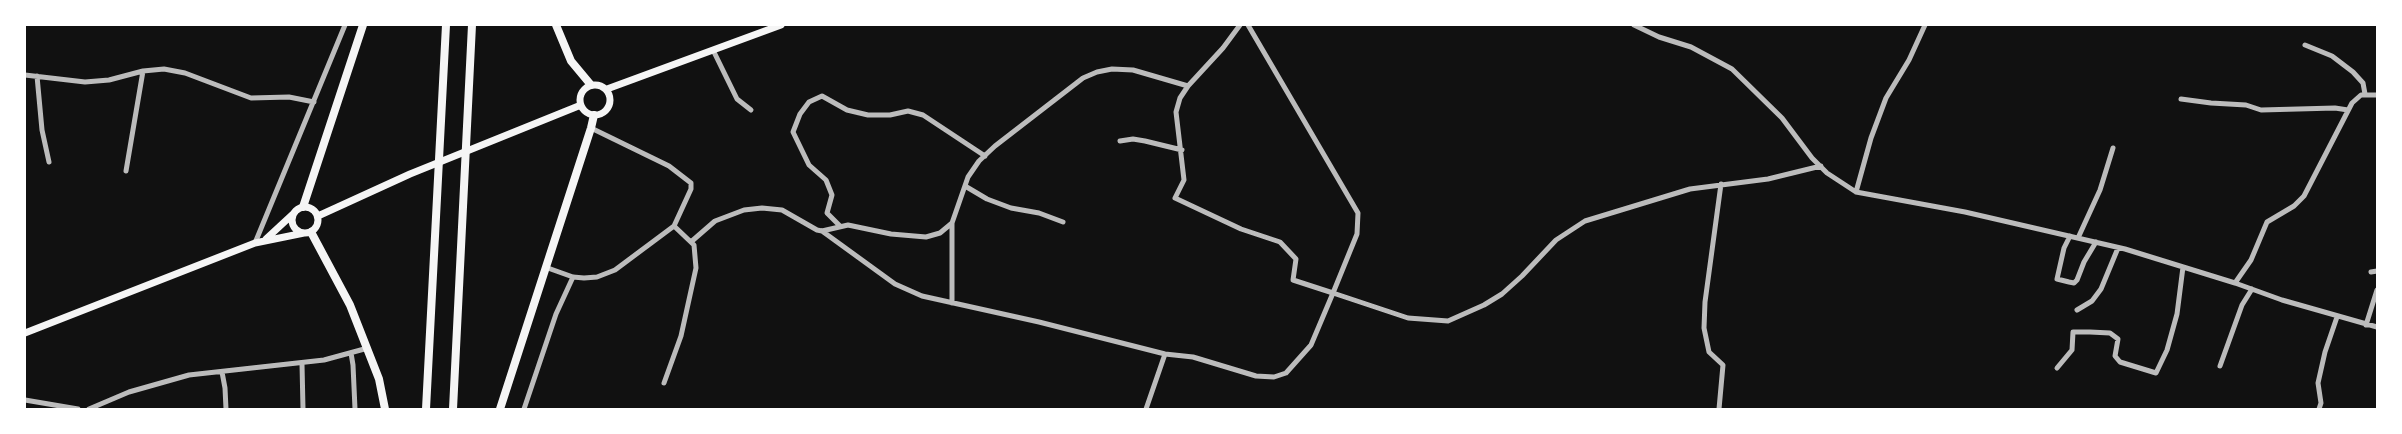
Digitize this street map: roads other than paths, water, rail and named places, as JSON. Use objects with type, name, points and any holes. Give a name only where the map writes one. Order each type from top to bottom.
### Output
[{"type":"highway","points":[[303,207],[362,25]]},
{"type":"highway","points":[[426,409],[446,25]]},
{"type":"highway","points":[[453,409],[472,25]]},
{"type":"highway","points":[[556,25],[571,61],[591,85]]},
{"type":"highway","points":[[500,409],[594,115]]},
{"type":"highway","points":[[307,232],[350,305],[379,379],[385,409]]},
{"type":"main road","points":[[607,89],[608,104],[606,110],[594,115],[588,113],[581,105],[580,95],[591,85],[607,89],[781,25]]},
{"type":"main road","points":[[318,216],[410,174],[581,105]]},
{"type":"main road","points":[[25,333],[265,239],[307,232],[317,225],[318,216],[312,208],[303,207],[265,239]]},
{"type":"main road","points":[[295,212],[292,221],[294,227],[307,232]]},
{"type":"street","points":[[255,243],[345,25]]},
{"type":"street","points":[[1240,25],[1180,98],[1176,112],[1177,132],[1182,150],[1184,180],[1175,198],[1241,229],[1280,242],[1296,258],[1294,280],[1408,318],[1448,322],[1461,317],[1502,294],[1556,240],[1585,221],[1690,189],[1768,179],[1821,166]]},
{"type":"street","points":[[692,241],[715,221],[744,210],[762,208],[782,210],[822,231],[895,284],[922,296],[1058,326],[1165,354],[1193,358],[1256,376],[1274,377],[1286,373],[1311,345],[1357,234],[1358,213],[1248,25]]},
{"type":"street","points":[[1634,25],[1659,37],[1698,50],[1732,69],[1782,118],[1812,158],[1827,173],[1856,192],[1965,212],[2096,242],[2183,267],[2282,300],[2377,327]]},
{"type":"street","points":[[1856,192],[1871,138],[1886,98],[1909,60],[1925,25]]},
{"type":"street","points":[[2305,46],[2332,56],[2353,72],[2363,83],[2365,94]]},
{"type":"street","points":[[712,50],[736,98],[751,110]]},
{"type":"street","points":[[25,75],[85,82],[109,80],[143,71],[164,69],[175,71],[251,98],[288,97],[314,102]]},
{"type":"street","points":[[952,303],[952,223],[968,178],[985,156],[1083,78],[1096,72],[1112,69],[1133,70],[1188,86]]},
{"type":"street","points":[[126,170],[143,71]]},
{"type":"street","points":[[36,76],[42,130],[48,162]]},
{"type":"street","points":[[2234,283],[2251,260],[2268,222],[2294,206],[2304,196],[2356,97],[2365,94],[2377,95]]},
{"type":"street","points":[[840,226],[827,213],[832,195],[826,180],[809,165],[793,132],[800,114],[809,102],[822,96],[847,110],[868,114],[890,115],[908,111],[923,115],[985,156]]},
{"type":"street","points":[[2181,99],[2246,105],[2261,110],[2335,108],[2348,110]]},
{"type":"street","points":[[545,267],[573,277],[597,277],[615,270],[674,226],[691,189],[691,183],[669,166],[591,128]]},
{"type":"street","points":[[1120,141],[1140,140],[1182,150]]},
{"type":"street","points":[[2078,238],[2100,190],[2113,148]]},
{"type":"street","points":[[1718,409],[1722,365],[1709,352],[1704,328],[1705,302],[1721,184]]},
{"type":"street","points":[[965,186],[987,199],[1011,208],[1039,213],[1064,222]]},
{"type":"street","points":[[822,231],[840,226],[854,226],[891,234],[926,237],[940,233],[952,223]]},
{"type":"street","points":[[664,383],[681,336],[694,280],[696,255],[692,241],[674,226]]},
{"type":"street","points":[[2070,236],[2064,248],[2058,279],[2069,282],[2074,283],[2077,280],[2084,262],[2096,242]]},
{"type":"street","points":[[2078,310],[2092,301],[2101,290],[2118,248]]},
{"type":"street","points":[[2057,368],[2072,350],[2073,332],[2110,333],[2118,340],[2115,356],[2120,362],[2156,373],[2167,350],[2177,314],[2183,267]]},
{"type":"street","points":[[2371,272],[2377,271]]},
{"type":"street","points":[[524,409],[543,350],[573,277]]},
{"type":"street","points":[[2220,366],[2242,305],[2252,289]]},
{"type":"street","points":[[2366,324],[2377,290]]},
{"type":"street","points":[[2319,409],[2321,403],[2318,382],[2324,352],[2337,316]]},
{"type":"street","points":[[89,409],[129,392],[189,375],[302,364],[368,348]]},
{"type":"street","points":[[351,352],[354,409]]},
{"type":"street","points":[[1146,409],[1165,354]]},
{"type":"street","points":[[302,364],[303,409]]},
{"type":"street","points":[[222,372],[226,409]]},
{"type":"street","points":[[25,400],[78,409]]}]
